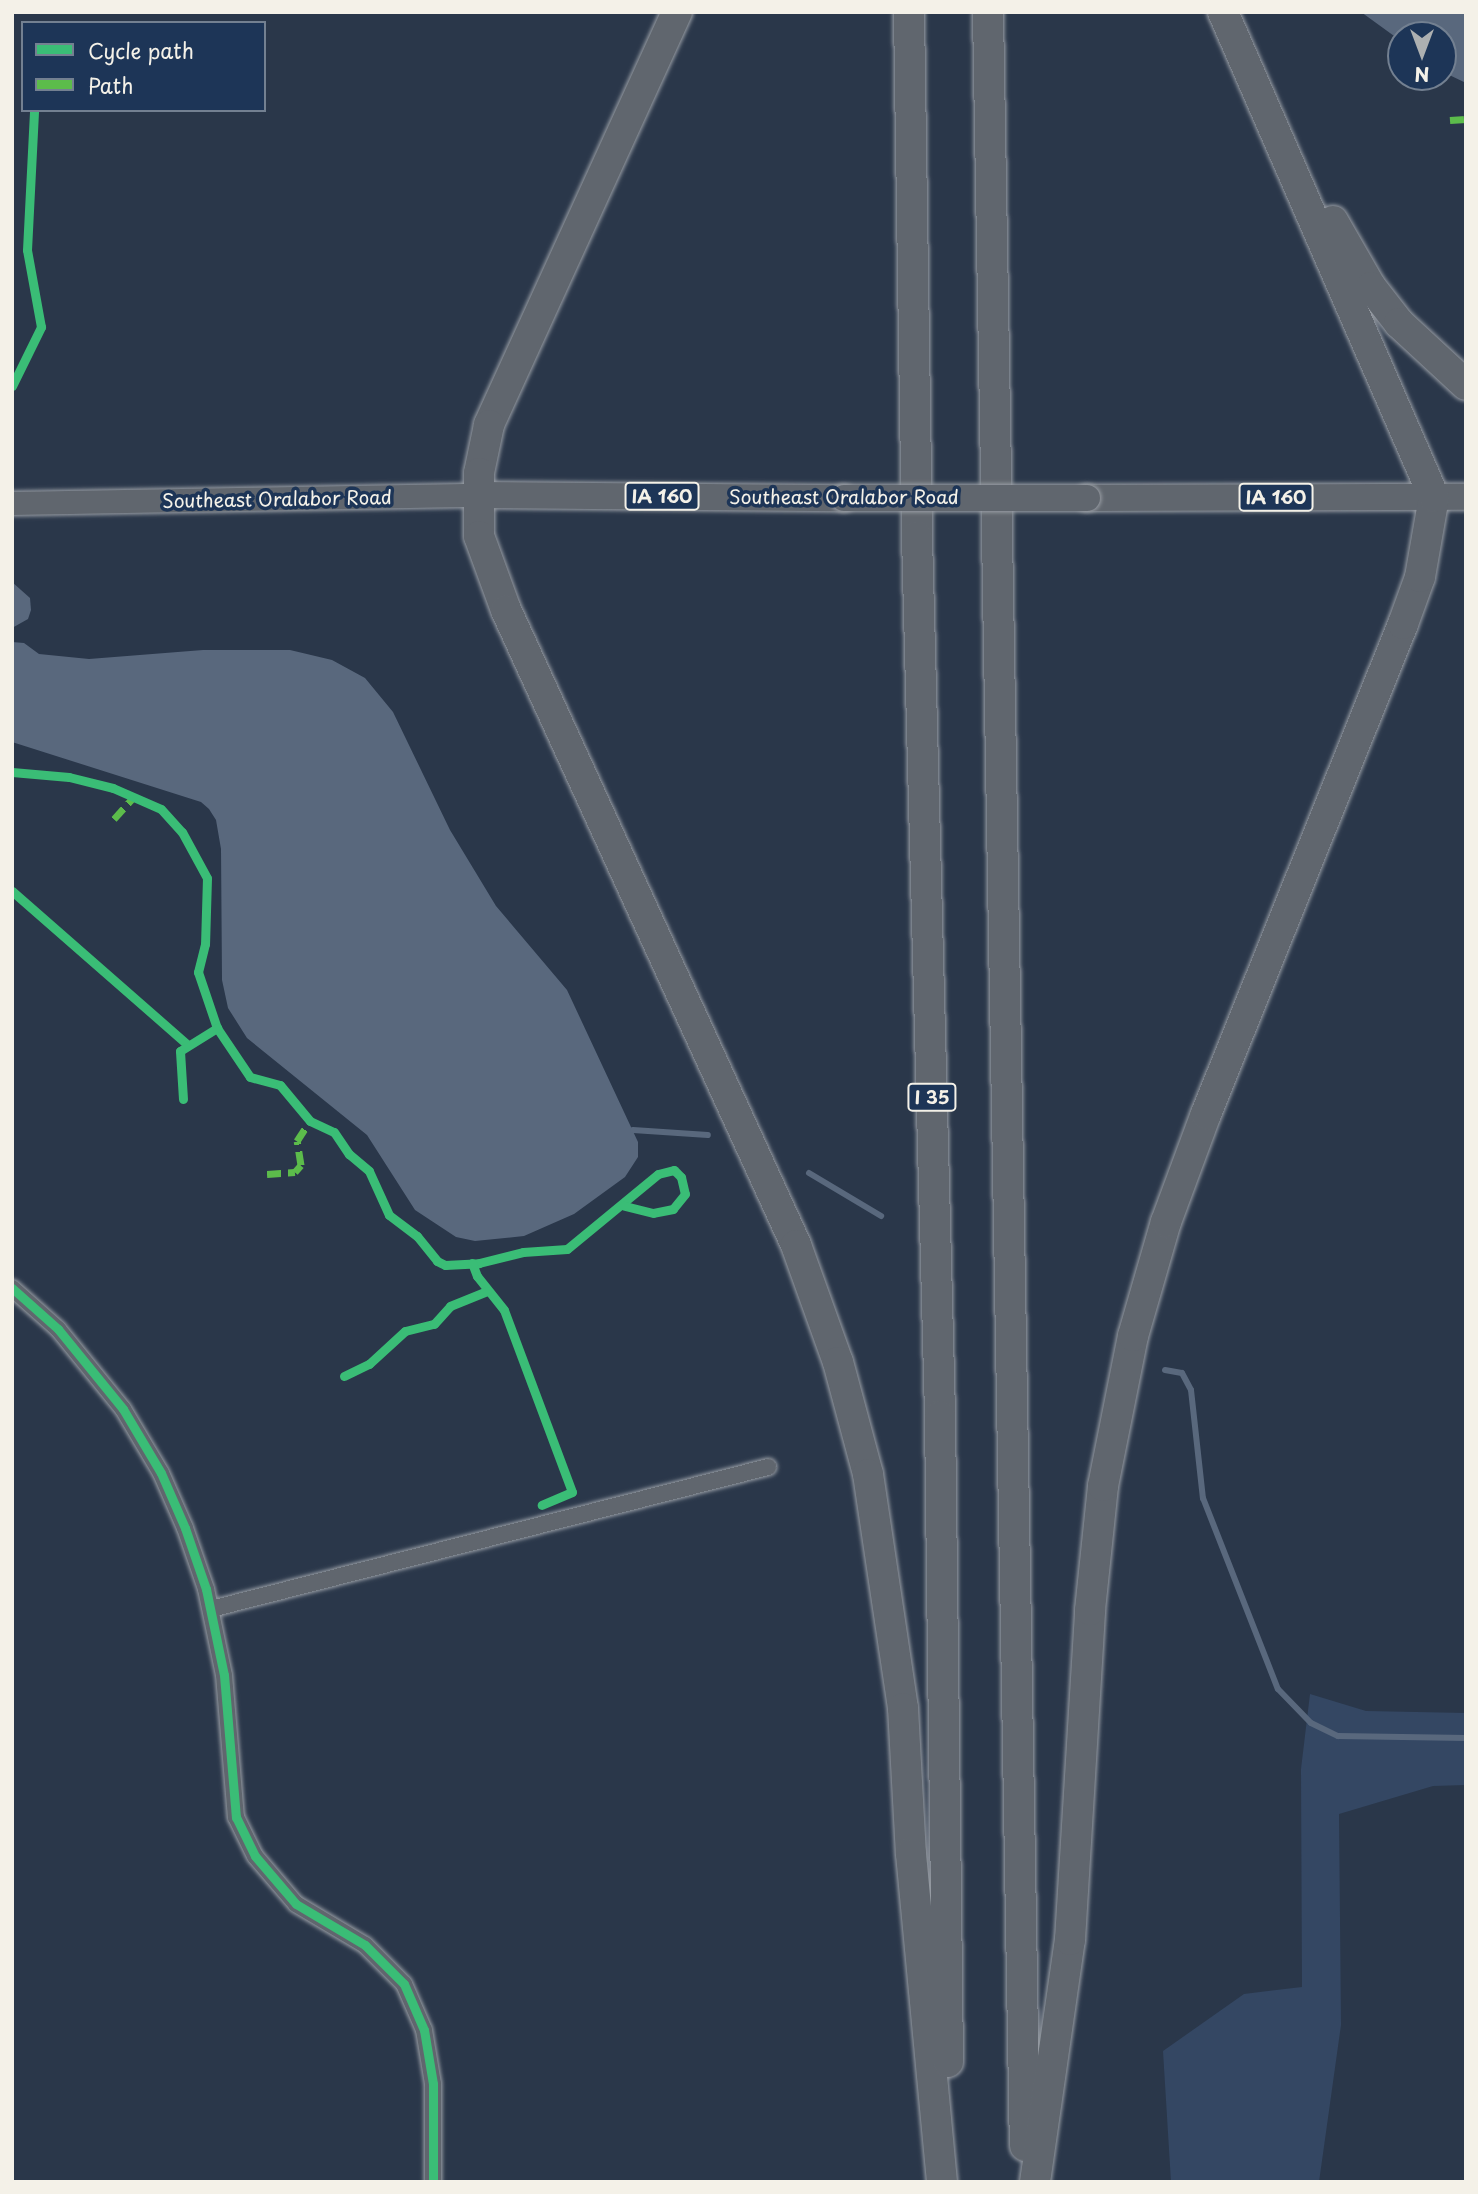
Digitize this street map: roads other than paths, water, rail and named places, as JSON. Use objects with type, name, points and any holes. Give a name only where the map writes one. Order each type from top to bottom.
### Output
[{"type":"highway","points":[[677,12],[489,425],[479,495],[479,537],[506,610],[796,1245],[838,1362],[868,1474],[903,1708],[911,1854],[942,2182]]},
{"type":"highway","name":"I 35","points":[[909,12],[917,537],[940,1416],[950,2182]]},
{"type":"highway","points":[[988,12],[1026,2182]]},
{"type":"highway","points":[[1035,2182],[1070,1940],[1090,1610],[1103,1486],[1133,1336],[1166,1222],[1206,1114],[1420,577],[1434,497],[1223,12]]},
{"type":"highway","points":[[1244,60],[1371,287],[1430,355],[1466,385]]},
{"type":"main road","name":"Southeast Oralabor Road","points":[[12,503],[479,495],[844,498],[1466,497]]},
{"type":"street","points":[[12,1288],[58,1329],[145,1441],[185,1528],[211,1609],[224,1675],[236,1817],[255,1856],[296,1904],[365,1945],[404,1984],[424,2030],[433,2084],[433,2182]]},
{"type":"street","points":[[211,1609],[768,1467]]},
{"type":"waterway","points":[[633,1130],[708,1135]]},
{"type":"waterway","points":[[809,1173],[881,1216]]},
{"type":"waterway","points":[[1165,1370],[1182,1373],[1191,1390],[1203,1498],[1278,1689],[1311,1723],[1338,1736],[1466,1738]]}]
